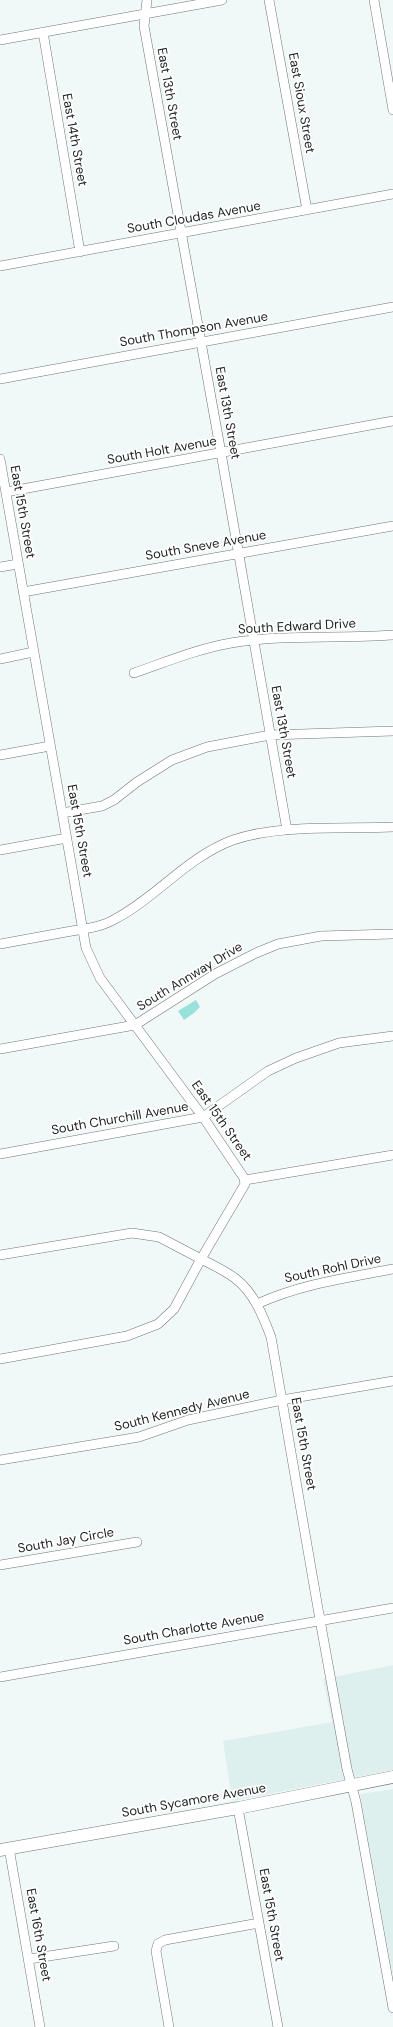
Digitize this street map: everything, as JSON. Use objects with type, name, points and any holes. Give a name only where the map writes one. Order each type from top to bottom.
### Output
[{"type":"main road","name":"South Sycamore Avenue","points":[[5,1849],[238,1808],[393,1777]]},
{"type":"street","name":"East 13th Street","points":[[147,0],[144,26],[239,553],[287,830]]},
{"type":"street","points":[[0,40],[222,0]]},
{"type":"street","name":"East Sioux Street","points":[[269,0],[307,210]]},
{"type":"street","points":[[374,0],[393,110]]},
{"type":"street","name":"East 14th Street","points":[[43,32],[80,252]]},
{"type":"street","name":"South Cloudas Avenue","points":[[0,266],[393,194]]},
{"type":"street","name":"South Thompson Avenue","points":[[0,379],[393,307]]},
{"type":"street","name":"South Holt Avenue","points":[[6,492],[393,421]]},
{"type":"street","name":"East 15th Street","points":[[0,459],[1,473],[6,492],[86,948],[100,978],[203,1117],[245,1180],[243,1187],[201,1259],[236,1278],[245,1287],[257,1304],[271,1336],[320,1620],[393,2008]]},
{"type":"street","name":"South Sneve Avenue","points":[[23,592],[393,526]]},
{"type":"street","points":[[0,567],[18,564]]},
{"type":"street","name":"South Edward Drive","points":[[134,673],[209,647],[254,640],[393,635]]},
{"type":"street","points":[[0,658],[33,652]]},
{"type":"street","points":[[62,813],[102,806],[114,800],[137,782],[172,760],[207,747],[270,735],[393,732]]},
{"type":"street","points":[[0,755],[50,746]]},
{"type":"street","points":[[0,944],[105,924],[122,916],[177,872],[200,856],[221,845],[242,837],[287,830],[393,827]]},
{"type":"street","points":[[0,850],[67,838]]},
{"type":"street","name":"South Annway Drive","points":[[0,1049],[135,1025],[215,974],[256,953],[278,944],[321,936],[393,934]]},
{"type":"street","name":"South Churchill Avenue","points":[[0,1154],[203,1117],[268,1071],[296,1058],[339,1043],[393,1036]]},
{"type":"street","points":[[245,1180],[393,1155]]},
{"type":"street","points":[[0,1255],[132,1233],[159,1237],[201,1259],[174,1309],[158,1324],[127,1336],[0,1359]]},
{"type":"street","name":"South Rohl Drive","points":[[257,1304],[280,1293],[306,1286],[393,1269]]},
{"type":"street","name":"South Kennedy Avenue","points":[[0,1460],[139,1437],[188,1420],[282,1400],[393,1381]]},
{"type":"street","name":"South Jay Circle","points":[[0,1566],[137,1542]]},
{"type":"street","name":"South Charlotte Avenue","points":[[0,1677],[393,1608]]},
{"type":"street","name":"East 15th Street","points":[[238,1808],[278,2027]]},
{"type":"street","name":"East 16th Street","points":[[5,1849],[28,1959],[40,2027]]},
{"type":"street","points":[[169,2027],[156,1951],[158,1944],[165,1940],[259,1923]]},
{"type":"street","points":[[28,1959],[114,1946]]},
{"type":"shaded area","points":[[196,1000],[200,1007],[184,1020],[178,1011]]},
{"type":"shaded area","points":[[393,1665],[393,1770],[232,1801],[223,1741],[332,1722],[323,1679]]},
{"type":"shaded area","points":[[393,1789],[393,1977],[360,1794]]}]
